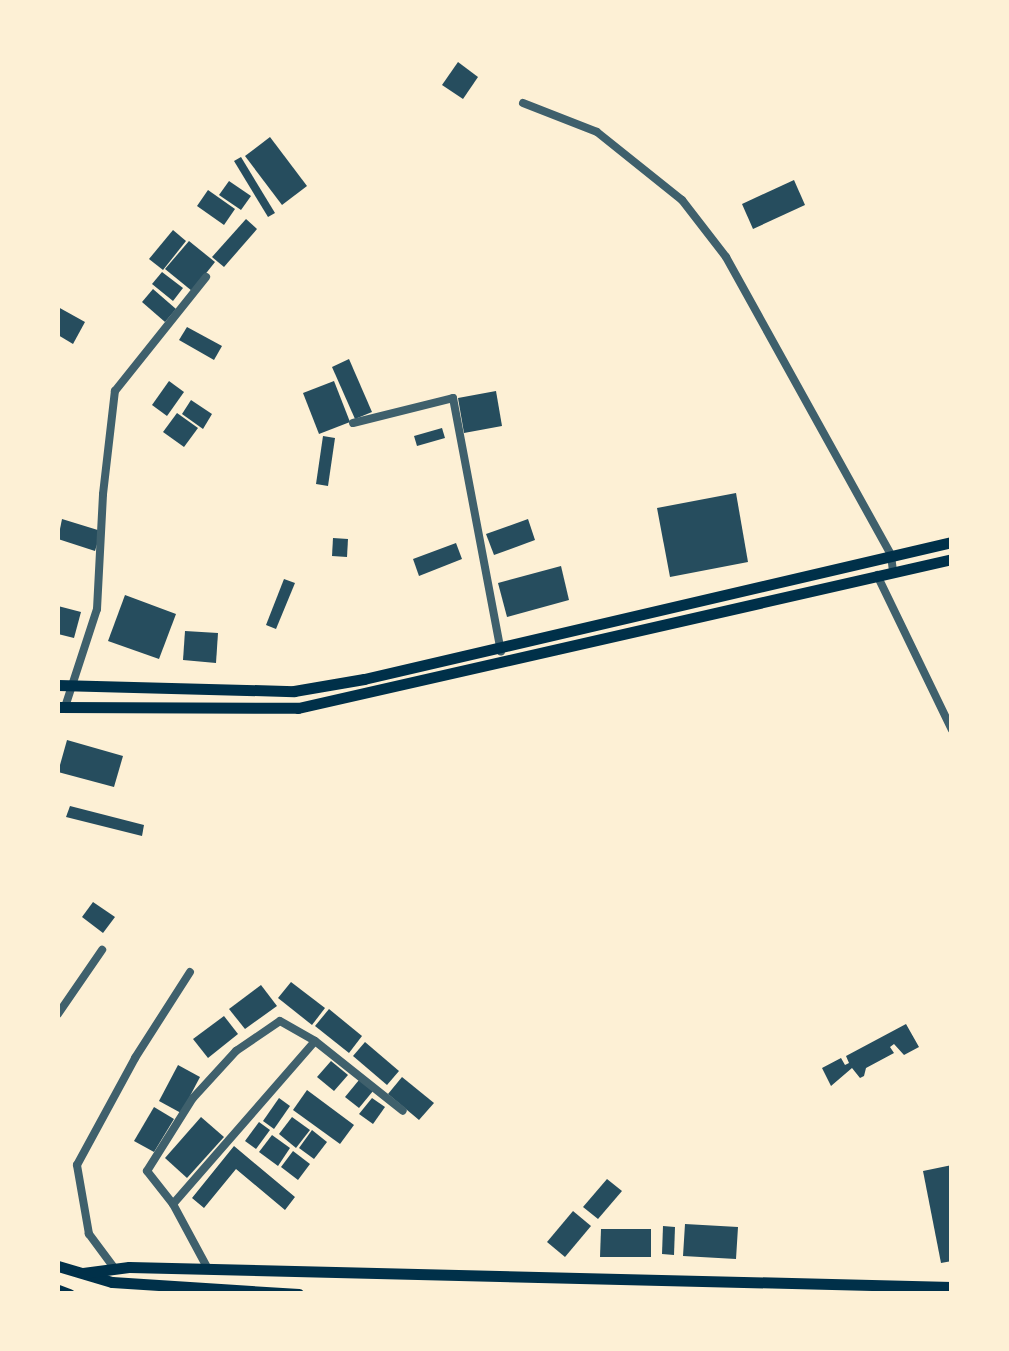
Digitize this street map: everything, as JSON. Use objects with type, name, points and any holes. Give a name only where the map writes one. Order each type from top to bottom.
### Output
[{"type":"main road","points":[[58,685],[294,691],[949,542]]},
{"type":"main road","points":[[61,707],[298,708],[951,560]]},
{"type":"main road","points":[[58,1266],[112,1282],[298,1294]]},
{"type":"main road","points":[[83,1273],[208,1269],[952,1287]]},
{"type":"main road","points":[[58,1290],[69,1294]]},
{"type":"street","points":[[523,103],[598,132],[682,200],[726,257],[891,555],[893,571]]},
{"type":"street","points":[[61,707],[73,685],[98,608],[103,494],[115,392],[206,277]]},
{"type":"street","points":[[353,423],[453,398],[502,661]]},
{"type":"street","points":[[949,542],[951,560]]},
{"type":"street","points":[[877,575],[952,730]]},
{"type":"street","points":[[58,1014],[102,950]]},
{"type":"street","points":[[115,1269],[89,1234],[77,1165],[134,1058],[190,972]]},
{"type":"street","points":[[208,1269],[173,1204],[147,1171],[193,1098],[236,1051],[280,1022],[314,1041],[402,1112]]},
{"type":"street","points":[[173,1204],[314,1041]]},
{"type":"building","points":[[458,62],[478,77],[463,99],[442,85]]},
{"type":"building","points":[[270,137],[307,186],[282,205],[245,156]]},
{"type":"building","points":[[241,157],[275,213],[268,217],[234,161]]},
{"type":"building","points":[[794,180],[805,205],[753,229],[742,204]]},
{"type":"building","points":[[229,181],[251,196],[241,210],[219,195]]},
{"type":"building","points":[[208,190],[235,209],[224,225],[197,206]]},
{"type":"building","points":[[246,219],[257,229],[224,267],[212,257]]},
{"type":"building","points":[[173,230],[186,241],[163,270],[149,259]]},
{"type":"building","points":[[189,241],[215,262],[192,291],[165,269]]},
{"type":"building","points":[[162,272],[183,288],[173,301],[152,284]]},
{"type":"building","points":[[153,289],[176,309],[165,322],[142,302]]},
{"type":"building","points":[[58,307],[85,322],[73,344],[58,335]]},
{"type":"building","points":[[187,327],[222,346],[214,360],[179,340]]},
{"type":"building","points":[[349,359],[372,412],[355,419],[332,367]]},
{"type":"building","points":[[169,381],[184,392],[167,416],[152,405]]},
{"type":"building","points":[[334,381],[350,422],[319,434],[303,393]]},
{"type":"building","points":[[496,391],[502,426],[464,433],[458,398]]},
{"type":"building","points":[[191,400],[212,414],[203,429],[182,414]]},
{"type":"building","points":[[177,413],[198,428],[184,447],[163,432]]},
{"type":"building","points":[[442,428],[445,438],[417,446],[414,436]]},
{"type":"building","points":[[323,436],[335,438],[328,486],[316,484]]},
{"type":"building","points":[[736,493],[748,562],[670,577],[657,508]]},
{"type":"building","points":[[62,519],[101,531],[95,551],[58,539]]},
{"type":"building","points":[[528,519],[535,540],[494,555],[486,534]]},
{"type":"building","points":[[333,538],[348,539],[347,557],[332,556]]},
{"type":"building","points":[[456,543],[462,559],[419,576],[413,559]]},
{"type":"building","points":[[561,566],[569,600],[507,617],[498,583]]},
{"type":"building","points":[[284,579],[295,583],[276,629],[266,625]]},
{"type":"building","points":[[125,595],[176,614],[159,659],[108,641]]},
{"type":"building","points":[[58,606],[81,612],[74,638],[58,634]]},
{"type":"building","points":[[185,631],[218,633],[216,663],[183,660]]},
{"type":"building","points":[[67,740],[123,756],[114,787],[58,772]]},
{"type":"building","points":[[70,806],[144,825],[142,836],[66,817]]},
{"type":"building","points":[[93,902],[115,917],[103,933],[82,917]]},
{"type":"building","points":[[291,982],[325,1008],[312,1025],[278,998]]},
{"type":"building","points":[[261,985],[277,1006],[245,1029],[229,1009]]},
{"type":"building","points":[[329,1009],[362,1036],[349,1053],[315,1026]]},
{"type":"building","points":[[224,1016],[238,1034],[208,1058],[193,1039]]},
{"type":"building","points":[[906,1024],[919,1047],[904,1055],[894,1044],[890,1047],[894,1053],[866,1068],[864,1076],[860,1078],[852,1068],[831,1086],[822,1068],[841,1058],[845,1065],[849,1063],[846,1056]]},
{"type":"building","points":[[365,1042],[399,1071],[387,1085],[353,1056]]},
{"type":"building","points":[[331,1061],[348,1075],[334,1091],[317,1077]]},
{"type":"building","points":[[178,1065],[200,1077],[181,1113],[159,1101]]},
{"type":"building","points":[[402,1077],[434,1103],[419,1120],[388,1094]]},
{"type":"building","points":[[359,1080],[373,1091],[359,1108],[345,1097]]},
{"type":"building","points":[[307,1090],[354,1125],[340,1144],[293,1110]]},
{"type":"building","points":[[279,1098],[290,1106],[274,1129],[263,1121]]},
{"type":"building","points":[[372,1098],[385,1107],[373,1124],[359,1114]]},
{"type":"building","points":[[154,1107],[174,1119],[154,1152],[134,1141]]},
{"type":"building","points":[[201,1117],[224,1137],[187,1178],[165,1158]]},
{"type":"building","points":[[292,1117],[310,1130],[296,1148],[279,1134]]},
{"type":"building","points":[[259,1122],[270,1130],[256,1149],[245,1141]]},
{"type":"building","points":[[312,1130],[327,1142],[314,1159],[299,1148]]},
{"type":"building","points":[[272,1135],[290,1148],[278,1166],[259,1152]]},
{"type":"building","points":[[234,1146],[295,1197],[285,1210],[236,1169],[204,1208],[192,1198]]},
{"type":"building","points":[[293,1151],[310,1164],[298,1180],[281,1167]]},
{"type":"building","points":[[952,1165],[952,1261],[941,1263],[923,1171]]},
{"type":"building","points":[[607,1179],[622,1191],[598,1219],[583,1207]]},
{"type":"building","points":[[573,1211],[591,1226],[565,1257],[547,1242]]},
{"type":"building","points":[[685,1224],[738,1227],[736,1259],[683,1256]]},
{"type":"building","points":[[663,1226],[675,1227],[674,1255],[662,1254]]},
{"type":"building","points":[[601,1229],[651,1229],[651,1257],[600,1257]]}]
